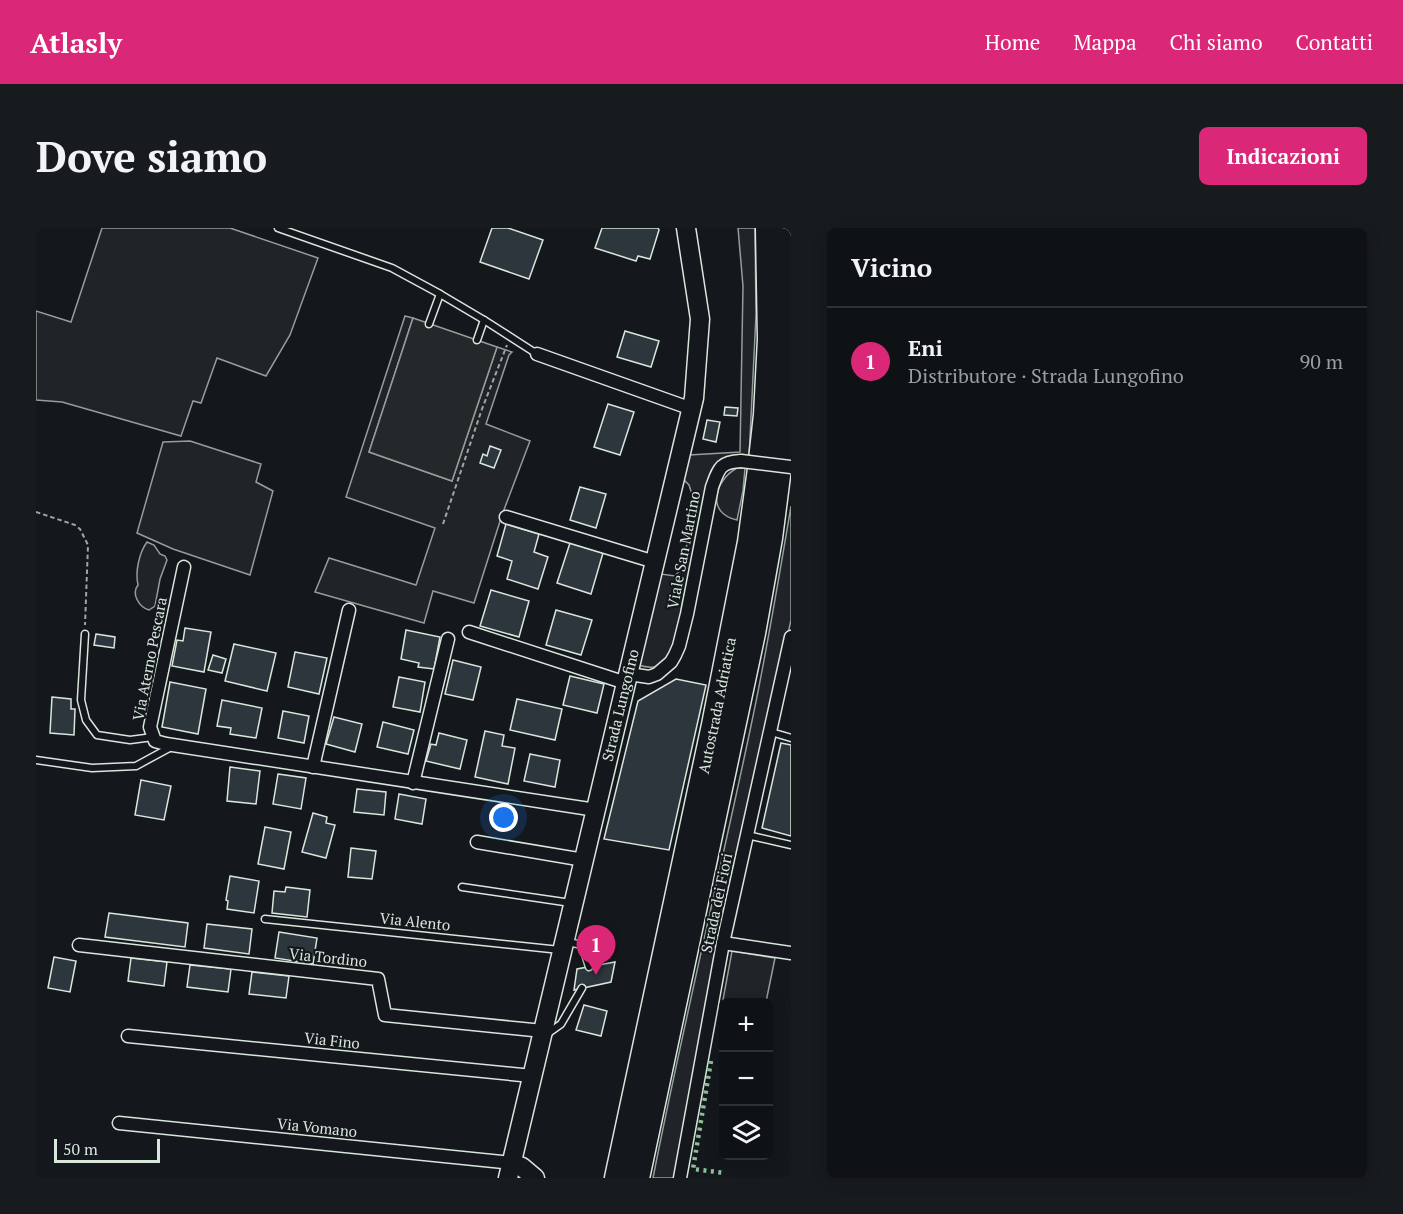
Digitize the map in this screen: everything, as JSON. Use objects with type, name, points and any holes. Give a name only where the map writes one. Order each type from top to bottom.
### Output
[{"type":"highway","name":"Autostrada Adriatica","points":[[617,1178],[752,534],[763,450],[768,383],[770,289],[768,228]]},
{"type":"highway","name":"Autostrada Adriatica","points":[[637,1178],[750,644],[770,538],[786,413],[790,322],[788,228]]},
{"type":"main road","name":"Strada Lungofino","points":[[510,1171],[692,409],[700,319],[686,228]]},
{"type":"main road","points":[[510,1171],[522,1167],[535,1178]]},
{"type":"street","points":[[537,354],[692,409]]},
{"type":"street","name":"Viale San Martino","points":[[628,679],[657,674],[670,662],[679,646],[712,487],[720,468],[724,464],[741,461],[791,467]]},
{"type":"street","points":[[506,517],[655,562]]},
{"type":"street","name":"Via Aterno Pescara","points":[[184,567],[153,706],[150,727],[155,741],[174,746],[596,810]]},
{"type":"street","points":[[313,767],[350,610]]},
{"type":"street","points":[[469,632],[628,679]]},
{"type":"street","name":"Strada dei Fiori","points":[[680,1178],[723,943],[791,637]]},
{"type":"street","points":[[413,783],[448,639]]},
{"type":"street","points":[[477,842],[584,860]]},
{"type":"street","points":[[723,943],[791,953]]},
{"type":"street","name":"Via Tordino","points":[[80,945],[378,978],[385,1015],[542,1034]]},
{"type":"street","name":"Via Fino","points":[[128,1036],[532,1076]]},
{"type":"street","name":"Via Vomano","points":[[119,1123],[510,1171]]},
{"type":"lane","points":[[278,228],[392,268],[484,320],[537,354]]},
{"type":"lane","points":[[429,324],[440,294]]},
{"type":"lane","points":[[477,340],[484,320]]},
{"type":"lane","points":[[85,634],[81,700],[86,720],[97,735],[130,740],[153,736]]},
{"type":"lane","points":[[771,732],[791,738]]},
{"type":"lane","points":[[36,760],[92,768],[136,766],[174,746]]},
{"type":"lane","points":[[747,835],[791,845]]},
{"type":"lane","points":[[462,887],[574,903]]},
{"type":"lane","name":"Via Alento","points":[[265,919],[564,946]]},
{"type":"lane","points":[[564,946],[582,945],[589,967]]},
{"type":"lane","points":[[542,1034],[561,1024],[582,988]]},
{"type":"path","points":[[443,524],[482,409],[511,337]]},
{"type":"path","points":[[36,512],[75,525],[80,529],[88,544],[85,634]]},
{"type":"shaded area","points":[[102,228],[230,228],[318,258],[290,335],[266,376],[217,358],[201,403],[193,401],[181,436],[62,402],[36,400],[36,311],[71,322]]},
{"type":"shaded area","points":[[738,228],[755,228],[756,315],[749,458],[714,470],[707,482],[676,637],[665,662],[654,667],[647,667],[638,665],[661,574],[675,576],[682,568],[693,515],[691,491],[683,479],[689,455],[740,452],[743,286]]},
{"type":"shaded area","points":[[405,316],[413,318],[369,452],[452,481],[497,347],[512,352],[509,355],[486,424],[530,441],[502,515],[474,603],[433,591],[424,623],[315,592],[329,558],[416,585],[435,528],[346,497]]},
{"type":"shaded area","points":[[413,318],[497,347],[452,481],[369,452]]},
{"type":"shaded area","points":[[190,441],[261,464],[256,482],[273,491],[250,575],[173,549],[137,533],[163,442]]},
{"type":"shaded area","points":[[737,468],[745,468],[737,520],[720,511],[717,496],[723,480]]},
{"type":"shaded area","points":[[791,506],[791,620],[675,1178],[653,1178],[740,778],[773,614]]},
{"type":"shaded area","points":[[147,542],[154,545],[167,560],[160,579],[155,606],[149,610],[139,603],[135,592],[138,585],[138,563]]},
{"type":"shaded area","points":[[732,951],[775,958],[767,998],[723,998]]},
{"type":"building","points":[[492,228],[508,228],[543,240],[529,279],[480,262]]},
{"type":"building","points":[[602,228],[658,228],[650,259],[638,256],[636,261],[595,248]]},
{"type":"building","points":[[625,331],[659,341],[651,367],[617,357]]},
{"type":"building","points":[[608,404],[634,412],[620,455],[594,447]]},
{"type":"building","points":[[725,407],[738,408],[737,416],[724,415]]},
{"type":"building","points":[[707,420],[720,422],[716,442],[703,439]]},
{"type":"building","points":[[490,446],[501,450],[494,468],[480,463],[483,454],[487,456]]},
{"type":"building","points":[[580,487],[606,494],[596,528],[570,520]]},
{"type":"building","points":[[506,524],[539,534],[534,552],[548,557],[538,589],[507,579],[512,561],[497,556]]},
{"type":"building","points":[[570,543],[603,553],[591,594],[557,583]]},
{"type":"building","points":[[491,590],[529,601],[519,637],[480,626]]},
{"type":"building","points":[[556,610],[592,620],[581,655],[546,645]]},
{"type":"building","points":[[185,628],[211,632],[204,672],[172,666],[177,640],[183,641]]},
{"type":"building","points":[[406,630],[440,637],[434,669],[418,667],[419,663],[401,659]]},
{"type":"building","points":[[96,634],[115,637],[114,648],[94,645]]},
{"type":"building","points":[[234,644],[276,653],[267,691],[225,681]]},
{"type":"building","points":[[295,652],[327,658],[319,694],[288,687]]},
{"type":"building","points":[[213,655],[226,659],[222,673],[208,670]]},
{"type":"building","points":[[453,660],[481,667],[473,700],[445,694]]},
{"type":"building","points":[[570,676],[604,684],[597,713],[563,705]]},
{"type":"building","points":[[399,677],[425,682],[420,712],[393,707]]},
{"type":"building","points":[[676,679],[706,685],[669,850],[604,839],[638,701]]},
{"type":"building","points":[[170,682],[206,689],[198,734],[162,727]]},
{"type":"building","points":[[52,697],[71,699],[71,709],[75,709],[74,735],[50,733]]},
{"type":"building","points":[[517,699],[562,709],[555,740],[510,730]]},
{"type":"building","points":[[222,700],[262,708],[256,738],[230,734],[231,728],[217,726]]},
{"type":"building","points":[[283,711],[309,716],[304,743],[278,738]]},
{"type":"building","points":[[334,717],[362,724],[355,752],[326,744]]},
{"type":"building","points":[[383,722],[414,730],[408,754],[377,747]]},
{"type":"building","points":[[485,731],[504,735],[502,746],[515,748],[508,784],[475,777]]},
{"type":"building","points":[[439,733],[467,740],[460,769],[426,761],[431,744],[436,745]]},
{"type":"building","points":[[781,743],[791,745],[791,836],[762,828]]},
{"type":"building","points":[[530,754],[560,760],[555,787],[524,781]]},
{"type":"building","points":[[230,767],[260,771],[256,804],[227,801]]},
{"type":"building","points":[[278,774],[306,778],[301,809],[273,804]]},
{"type":"building","points":[[141,780],[171,786],[164,820],[135,815]]},
{"type":"building","points":[[357,789],[386,792],[384,815],[354,812]]},
{"type":"building","points":[[399,794],[426,799],[422,824],[395,819]]},
{"type":"building","points":[[313,813],[327,817],[326,823],[335,825],[326,858],[302,852]]},
{"type":"building","points":[[265,827],[291,832],[284,869],[258,864]]},
{"type":"building","points":[[351,848],[376,851],[372,879],[348,877]]},
{"type":"building","points":[[230,876],[259,881],[254,913],[227,909],[228,901],[226,900]]},
{"type":"building","points":[[286,887],[310,890],[307,917],[272,913],[274,891],[285,892]]},
{"type":"building","points":[[109,913],[188,923],[185,947],[105,937]]},
{"type":"building","points":[[207,924],[252,929],[249,954],[204,948]]},
{"type":"building","points":[[279,932],[317,938],[313,964],[275,958]]},
{"type":"building","points":[[54,957],[76,961],[70,992],[48,988]]},
{"type":"building","points":[[131,958],[167,962],[164,986],[128,981]]},
{"type":"building","points":[[615,962],[611,982],[574,990],[577,969]]},
{"type":"building","points":[[190,965],[231,969],[228,992],[187,987]]},
{"type":"building","points":[[252,972],[289,976],[286,998],[249,994]]},
{"type":"building","points":[[584,1005],[607,1011],[601,1036],[576,1030]]},
{"type":"hedge","points":[[711,1061],[693,1169],[725,1173]]},
{"type":"place","name":"Eni","points":[[596,975]]}]
